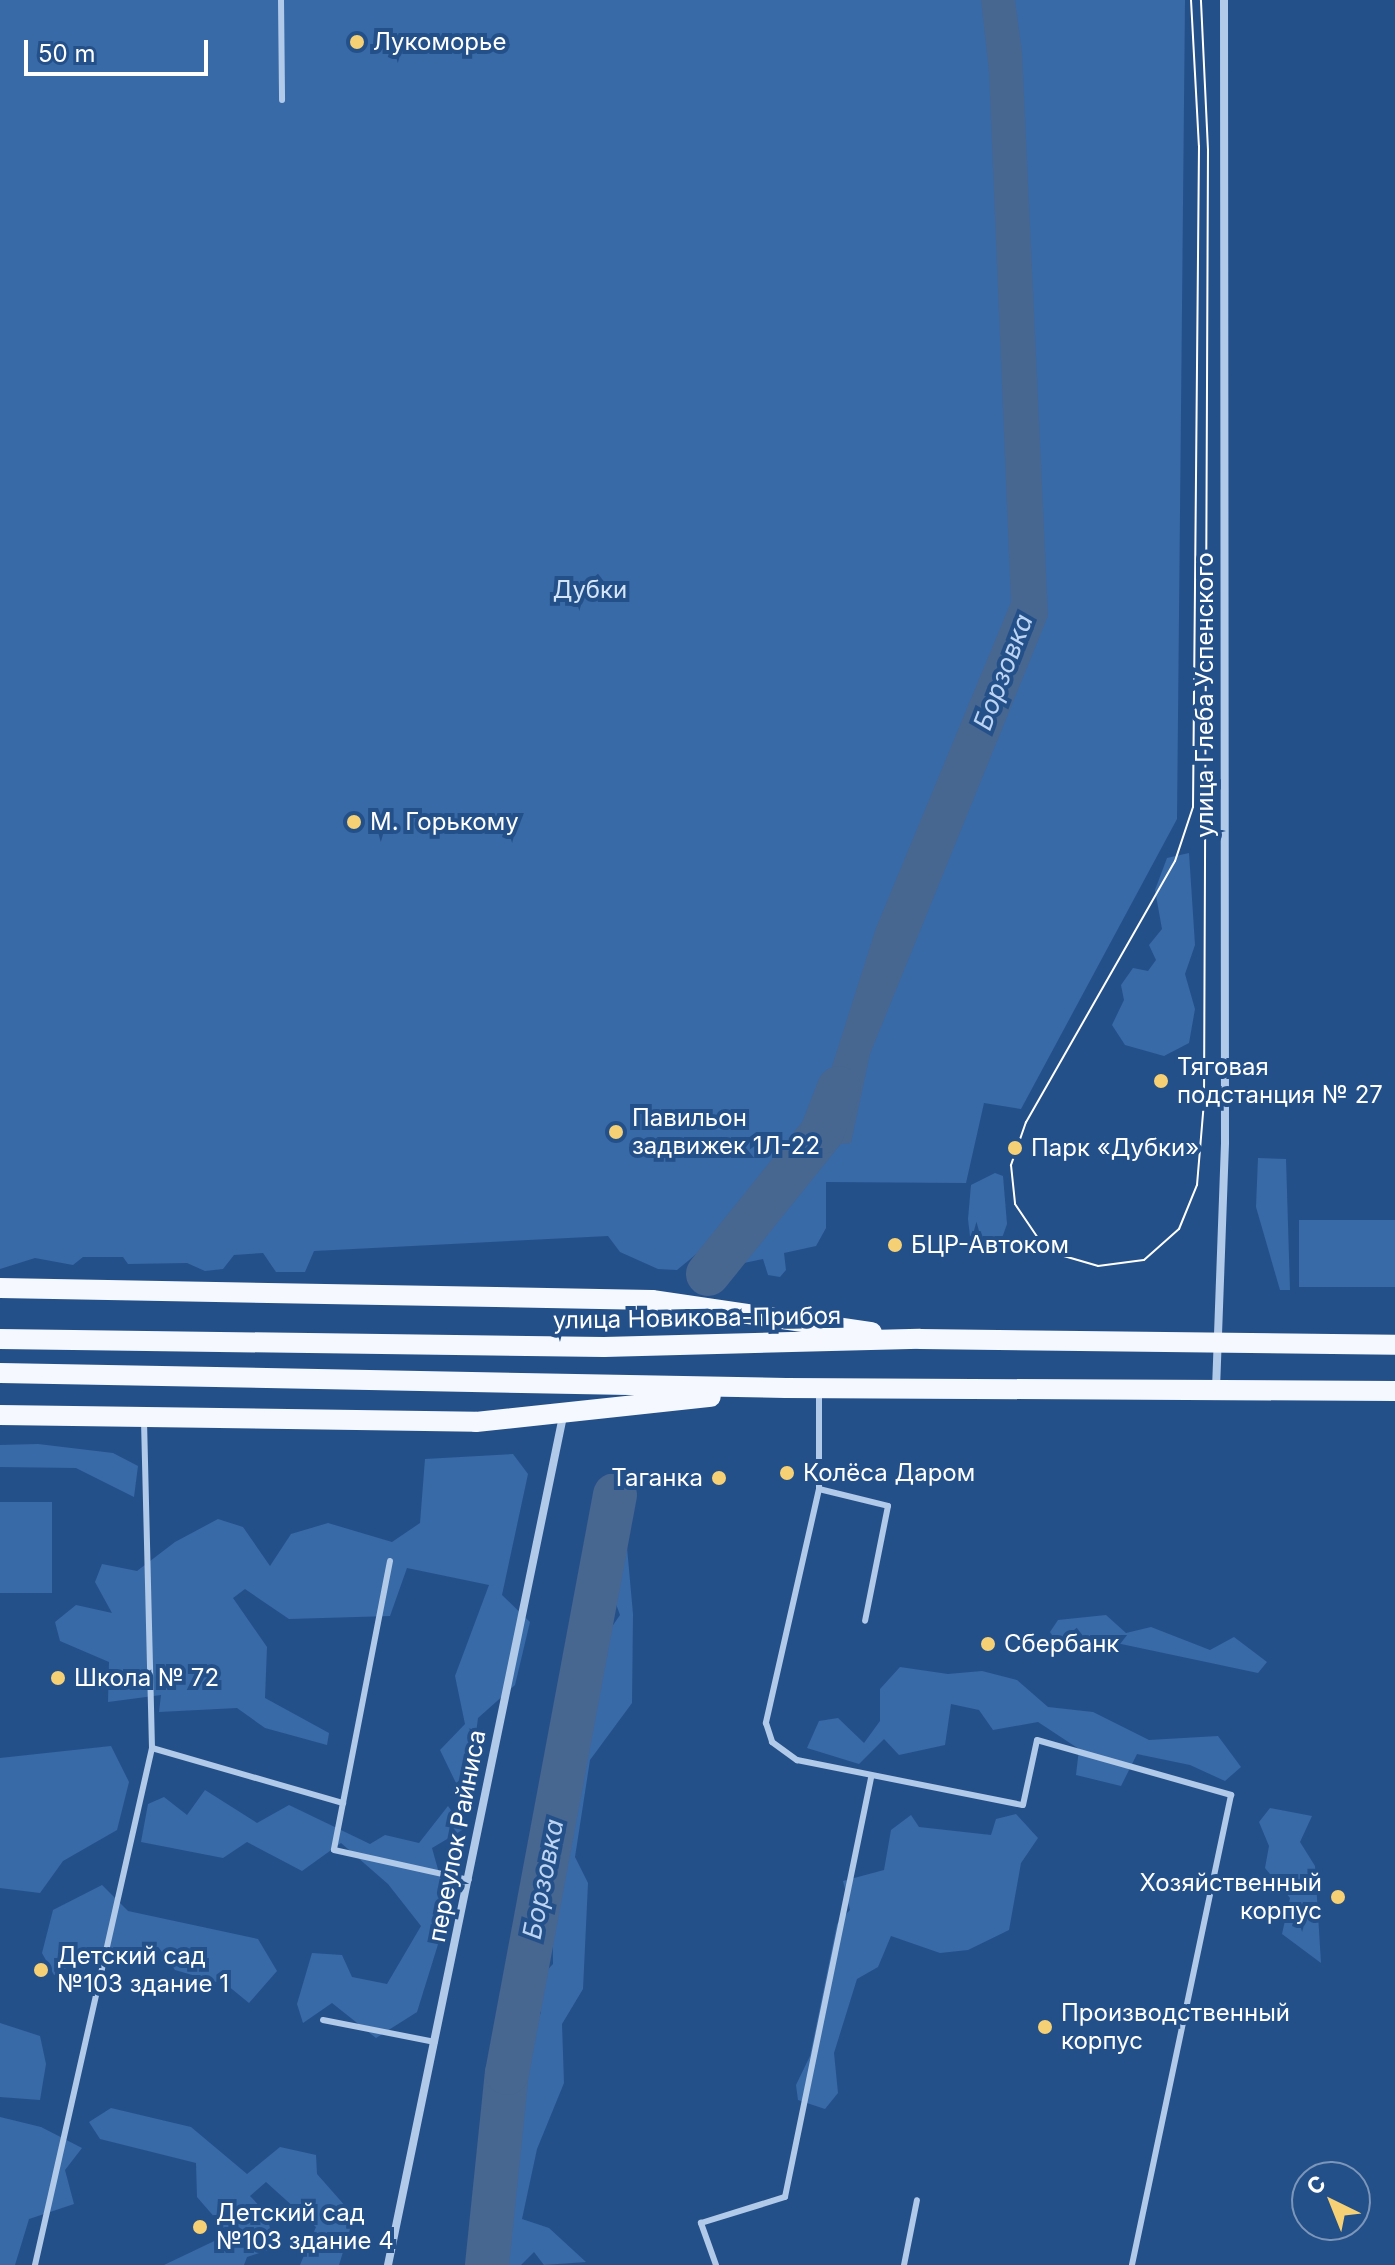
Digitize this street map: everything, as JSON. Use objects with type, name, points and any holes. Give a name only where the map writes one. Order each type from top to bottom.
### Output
[{"type":"main road","points":[[0,1288],[652,1300],[920,1339]]},
{"type":"main road","name":"улица Новикова-Прибоя","points":[[0,1339],[604,1347],[920,1339],[1395,1345]]},
{"type":"main road","points":[[0,1373],[786,1388],[1395,1391]]},
{"type":"main road","points":[[0,1415],[476,1422],[786,1388]]},
{"type":"street","name":"улица Глеба Успенского","points":[[1216,1390],[1225,1142],[1224,0]]},
{"type":"street","name":"переулок Райниса","points":[[388,2265],[563,1414]]},
{"type":"lane","points":[[281,0],[282,100]]},
{"type":"lane","points":[[819,1387],[819,1489],[766,1723],[772,1742],[797,1760],[871,1778],[1023,1805],[1037,1740],[1231,1795],[1132,2265]]},
{"type":"lane","points":[[35,2265],[152,1748],[144,1418]]},
{"type":"lane","points":[[819,1489],[888,1506],[865,1621]]},
{"type":"lane","points":[[390,1561],[334,1850],[469,1880]]},
{"type":"lane","points":[[152,1748],[343,1803]]},
{"type":"lane","points":[[716,2265],[701,2223],[785,2197],[871,1778]]},
{"type":"lane","points":[[323,2020],[435,2042]]},
{"type":"lane","points":[[904,2265],[917,2200]]},
{"type":"green space","name":"Дубки","points":[[0,0],[1185,0],[1177,819],[1021,1109],[984,1103],[966,1183],[826,1182],[826,1228],[816,1246],[784,1253],[786,1270],[780,1277],[768,1275],[763,1259],[715,1269],[711,1257],[700,1251],[677,1270],[658,1269],[620,1252],[608,1236],[314,1251],[305,1272],[276,1272],[263,1253],[234,1255],[223,1269],[205,1271],[187,1263],[128,1264],[123,1257],[83,1257],[73,1265],[35,1258],[0,1269]]},
{"type":"green space","points":[[1189,853],[1195,945],[1185,974],[1195,1009],[1189,1043],[1164,1056],[1125,1045],[1112,1025],[1124,1000],[1121,985],[1133,968],[1148,971],[1156,960],[1149,945],[1162,929],[1155,890],[1167,858]]},
{"type":"green space","points":[[1258,1158],[1286,1159],[1290,1290],[1280,1290],[1256,1207]]},
{"type":"green space","points":[[995,1173],[1003,1176],[1007,1224],[1002,1238],[990,1241],[970,1236],[968,1219],[971,1185]]},
{"type":"green space","points":[[1299,1220],[1395,1220],[1395,1287],[1299,1287]]},
{"type":"green space","points":[[38,1444],[113,1453],[138,1466],[134,1497],[76,1468],[0,1467],[0,1445]]},
{"type":"green space","points":[[513,1454],[528,1474],[502,1595],[530,1622],[515,1685],[478,1718],[471,1772],[456,1783],[440,1750],[465,1724],[455,1676],[489,1585],[407,1568],[390,1616],[289,1619],[245,1589],[233,1598],[267,1647],[265,1698],[329,1733],[327,1745],[265,1728],[237,1708],[159,1712],[161,1695],[108,1702],[109,1662],[60,1641],[55,1622],[76,1605],[112,1613],[95,1582],[102,1564],[137,1571],[175,1542],[218,1519],[243,1527],[270,1566],[291,1534],[328,1523],[392,1542],[420,1523],[425,1459]]},
{"type":"green space","points":[[0,1502],[52,1502],[52,1593],[0,1593]]},
{"type":"green space","points":[[599,1503],[624,1514],[633,1614],[632,1703],[590,1760],[575,1857],[588,1883],[583,1989],[562,2024],[564,2083],[537,2149],[522,2219],[549,2228],[586,2262],[544,2265],[534,2252],[521,2265],[496,2265],[526,2039],[541,2013],[538,1980],[553,1964],[552,1881],[564,1812],[557,1790],[562,1738],[595,1715],[609,1631],[620,1615],[594,1543]]},
{"type":"green space","points":[[1106,1615],[1126,1633],[1151,1627],[1210,1650],[1234,1637],[1267,1662],[1258,1673],[1107,1641],[1062,1650],[1050,1632],[1058,1620]]},
{"type":"green space","points":[[900,1667],[948,1674],[982,1671],[1017,1680],[1048,1707],[1093,1712],[1149,1740],[1218,1736],[1241,1767],[1225,1781],[1190,1765],[1137,1754],[1121,1786],[1076,1775],[1079,1749],[1038,1722],[993,1730],[979,1710],[951,1704],[945,1745],[899,1755],[884,1739],[859,1764],[807,1748],[819,1721],[838,1718],[864,1743],[880,1721],[880,1689]]},
{"type":"green space","points":[[111,1746],[129,1782],[117,1830],[63,1861],[40,1893],[0,1888],[0,1758]]},
{"type":"green space","points":[[205,1790],[257,1823],[289,1805],[370,1844],[385,1835],[419,1843],[448,1806],[464,1829],[432,1848],[449,1909],[417,2012],[376,2038],[332,2003],[303,2023],[297,2004],[312,1953],[342,1955],[352,1977],[387,1984],[421,1926],[388,1884],[341,1843],[302,1871],[247,1842],[223,1858],[141,1842],[148,1804],[164,1797],[187,1815]]},
{"type":"green space","points":[[1270,1808],[1312,1816],[1300,1842],[1315,1866],[1321,1963],[1282,1934],[1290,1898],[1265,1868],[1269,1846],[1259,1822]]},
{"type":"green space","points":[[1016,1814],[1038,1838],[1021,1863],[1009,1930],[968,1950],[940,1953],[891,1936],[878,1967],[857,1979],[834,2053],[838,2093],[825,2109],[798,2100],[796,2085],[810,2056],[837,1924],[850,1910],[843,1881],[884,1870],[891,1830],[911,1815],[919,1827],[991,1835],[996,1819]]},
{"type":"green space","points":[[102,1885],[128,1911],[258,1939],[277,1971],[249,2003],[227,1985],[175,1970],[159,1948],[96,1951],[54,1975],[42,1953],[53,1910]]},
{"type":"green space","points":[[0,2023],[40,2036],[46,2064],[40,2100],[0,2097]]},
{"type":"green space","points":[[111,2108],[191,2127],[247,2174],[280,2147],[316,2155],[317,2174],[354,2216],[339,2265],[300,2265],[316,2227],[266,2182],[250,2196],[267,2214],[274,2248],[247,2257],[244,2265],[164,2265],[229,2234],[197,2197],[196,2163],[100,2139],[89,2122]]},
{"type":"green space","points":[[0,2117],[41,2127],[82,2148],[65,2170],[74,2204],[29,2219],[15,2265],[0,2265]]},
{"type":"water","points":[[981,0],[1015,0],[1022,52],[1048,616],[870,1054],[851,1143],[820,1146],[809,1139],[876,928],[1011,602],[989,71]]},
{"type":"waterway","name":"Борзовка","points":[[708,1274],[822,1132],[839,1088]]},
{"type":"waterway","name":"Борзовка","points":[[487,2265],[507,2073],[615,1495]]},
{"type":"tram line","points":[[1191,0],[1199,146],[1193,807],[1175,861],[1026,1122],[1011,1165],[1015,1204],[1040,1241],[1057,1254],[1098,1266],[1144,1260],[1179,1229],[1197,1185],[1204,1102],[1208,150],[1201,0]]},
{"type":"place","name":"Лукоморье","points":[[357,42]]},
{"type":"place","name":"М. Горькому","points":[[354,822]]},
{"type":"place","name":"Тяговая подстанция № 27","points":[[1161,1081]]},
{"type":"place","name":"Павильон задвижек 1Л-22","points":[[616,1132]]},
{"type":"place","name":"Парк «Дубки»","points":[[1015,1148]]},
{"type":"place","name":"БЦР-Автоком","points":[[895,1245]]},
{"type":"place","name":"Колёса Даром","points":[[787,1473]]},
{"type":"place","name":"Таганка","points":[[719,1478]]},
{"type":"place","name":"Сбербанк","points":[[988,1644]]},
{"type":"place","name":"Школа № 72","points":[[58,1678]]},
{"type":"place","name":"Хозяйственный корпус","points":[[1338,1897]]},
{"type":"place","name":"Детский сад №103 здание 1","points":[[41,1970]]},
{"type":"place","name":"Производственный корпус","points":[[1045,2027]]},
{"type":"place","name":"Детский сад №103 здание 4","points":[[200,2227]]}]
